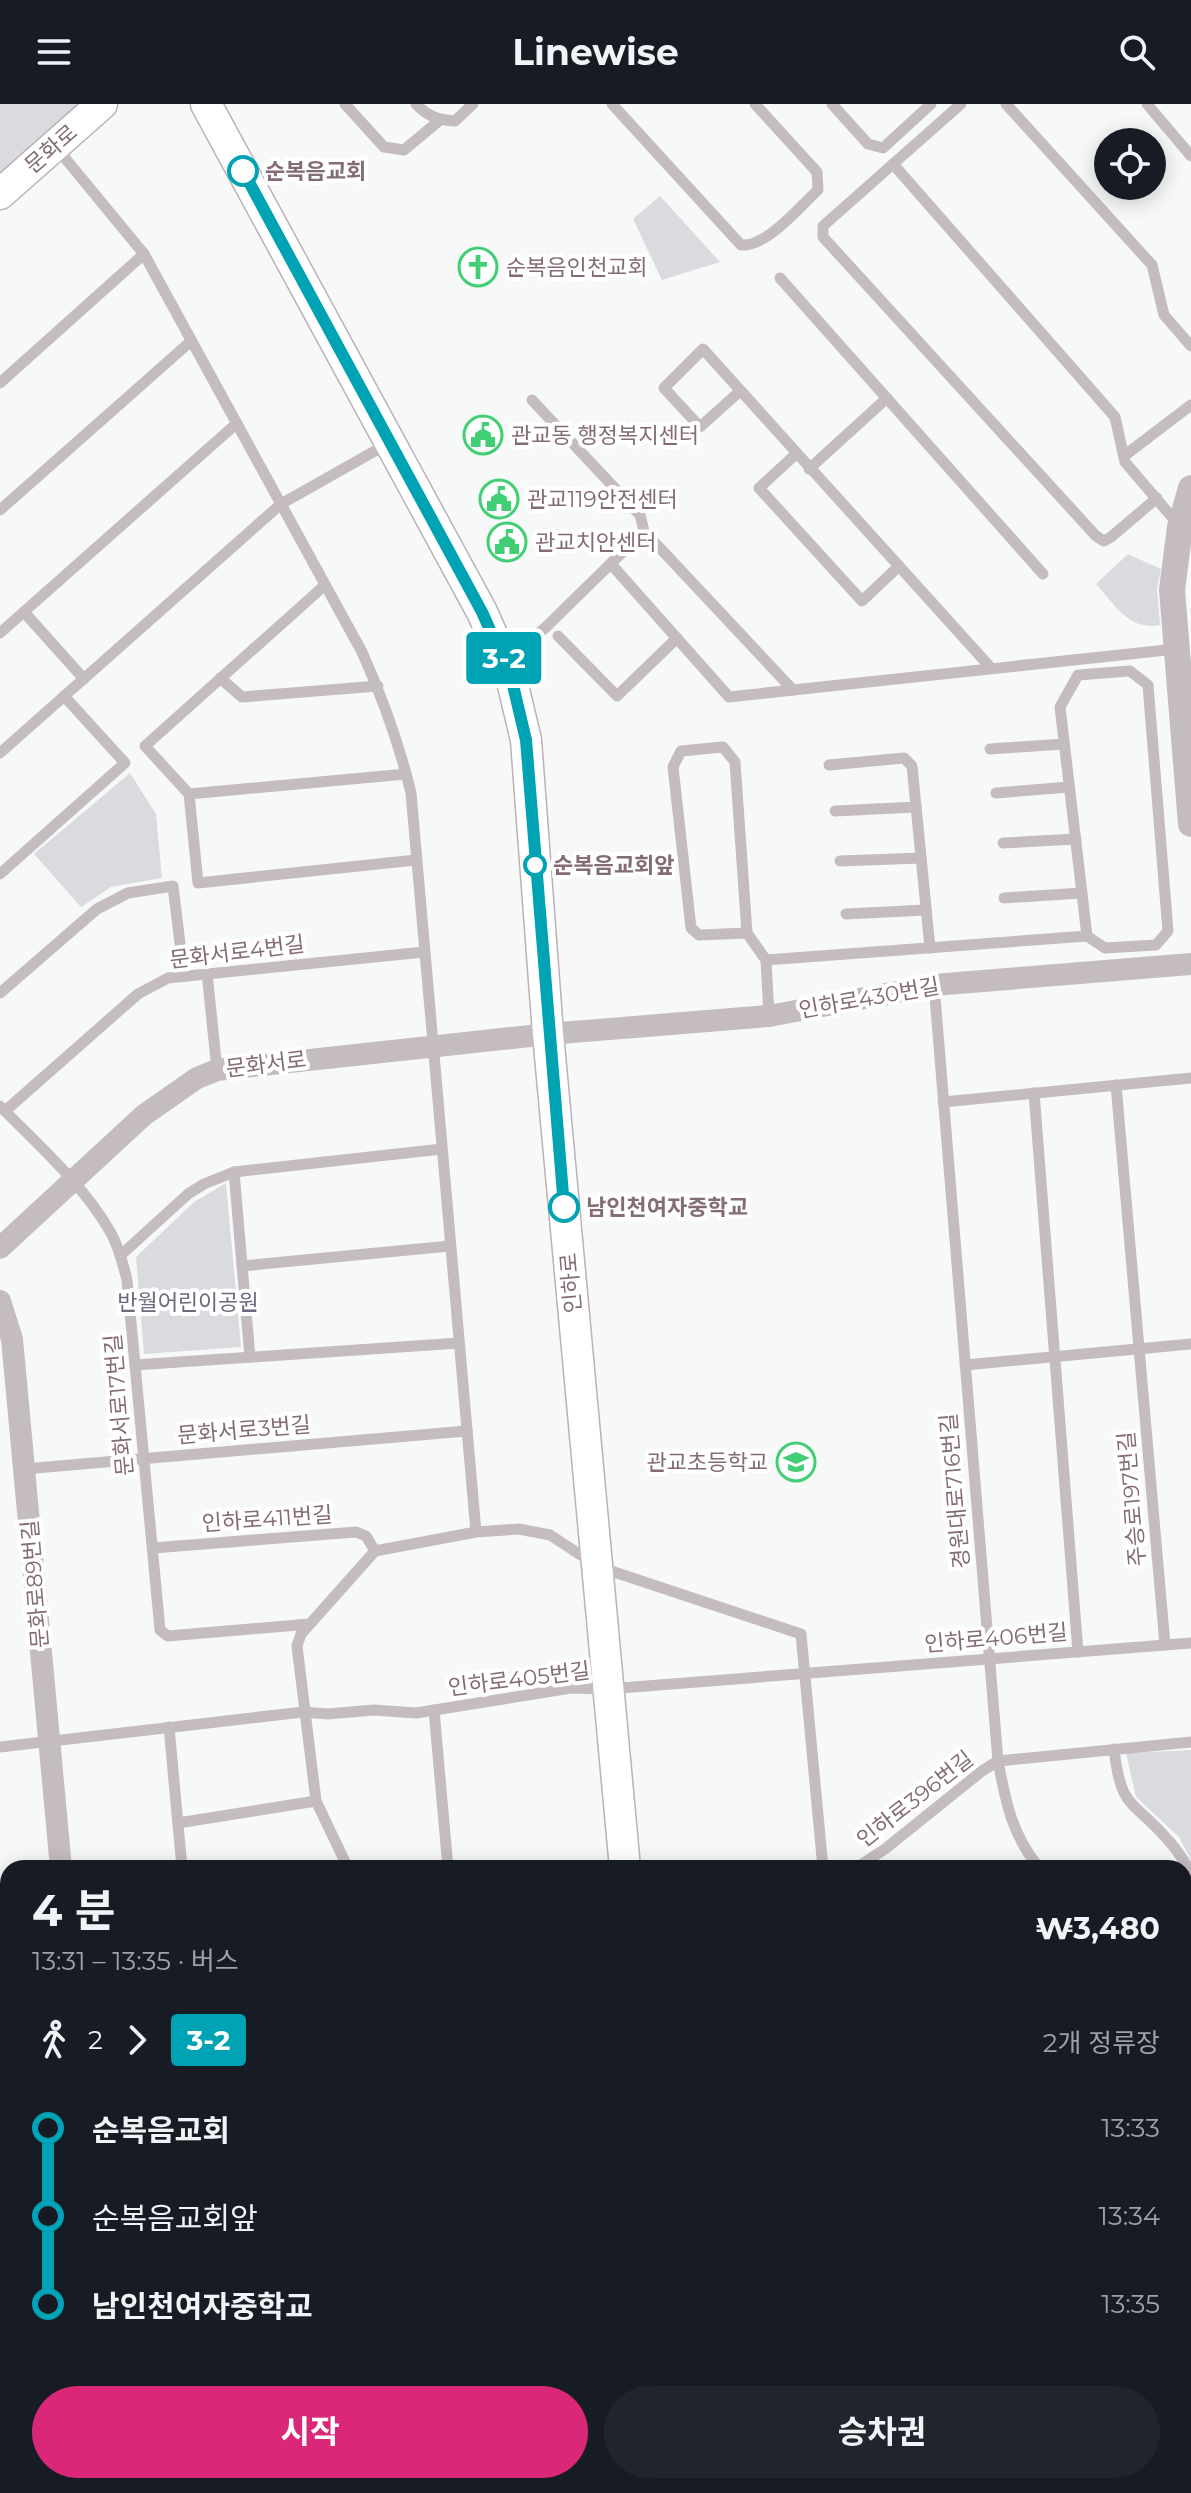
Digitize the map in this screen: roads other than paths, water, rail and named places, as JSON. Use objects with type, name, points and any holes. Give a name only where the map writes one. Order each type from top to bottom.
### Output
[{"type":"main road","name":"문화로","points":[[0,194],[102,104]]},
{"type":"main road","name":"인하로","points":[[206,104],[482,612],[506,661],[526,740],[548,1034],[624,1860]]},
{"type":"street","points":[[1191,488],[1180,527],[1177,590],[1177,649],[1191,824]]},
{"type":"street","name":"인하로430번길","points":[[548,1034],[769,1016],[934,985],[1191,964]]},
{"type":"street","name":"문화서로","points":[[0,1248],[154,1108],[197,1078],[217,1070],[548,1034]]},
{"type":"street","name":"문화로89번길","points":[[0,1301],[12,1339],[60,1860]]},
{"type":"lane","points":[[345,104],[384,147],[404,150],[440,120]]},
{"type":"lane","points":[[416,104],[424,113],[440,120],[455,121],[473,104]]},
{"type":"lane","points":[[612,104],[741,245],[751,246],[766,238],[818,190],[817,172],[755,104]]},
{"type":"lane","points":[[832,104],[868,144],[883,148],[931,104]]},
{"type":"lane","points":[[961,104],[823,226],[823,237],[1096,536],[1104,541],[1111,537],[1157,498]]},
{"type":"lane","points":[[1006,104],[1152,265],[1164,315],[1191,346]]},
{"type":"lane","points":[[1147,104],[1191,156]]},
{"type":"lane","points":[[55,146],[144,254],[362,652],[389,713],[406,774],[416,860],[476,1532]]},
{"type":"lane","points":[[893,164],[1115,417],[1125,462],[1180,527]]},
{"type":"lane","points":[[0,383],[144,254]]},
{"type":"lane","points":[[780,278],[1043,574]]},
{"type":"lane","points":[[0,510],[190,342]]},
{"type":"lane","points":[[740,391],[700,427],[664,388],[703,349],[991,668]]},
{"type":"lane","points":[[809,469],[887,398]]},
{"type":"lane","points":[[532,400],[640,515],[644,531],[793,690]]},
{"type":"lane","points":[[1124,456],[1191,405]]},
{"type":"lane","points":[[1,629],[236,424]]},
{"type":"lane","points":[[0,753],[281,504],[390,443]]},
{"type":"lane","points":[[796,454],[759,488],[862,601],[899,566]]},
{"type":"lane","points":[[506,661],[546,627],[644,531]]},
{"type":"lane","points":[[611,564],[729,697],[1177,649]]},
{"type":"lane","points":[[325,585],[145,746],[189,794],[198,883],[416,860]]},
{"type":"lane","points":[[24,612],[84,679]]},
{"type":"lane","points":[[558,636],[617,696],[677,638]]},
{"type":"lane","points":[[766,960],[1087,936],[1105,948],[1156,945],[1168,931],[1148,685],[1130,671],[1078,675],[1060,707],[1087,936]]},
{"type":"lane","points":[[220,678],[242,697],[378,686]]},
{"type":"lane","points":[[0,874],[125,763],[64,696]]},
{"type":"lane","points":[[990,749],[1064,744]]},
{"type":"lane","points":[[747,933],[699,935],[691,928],[673,767],[681,751],[723,747],[735,762],[747,933],[766,960],[769,1016]]},
{"type":"lane","points":[[829,765],[904,758],[912,766],[930,948]]},
{"type":"lane","points":[[189,794],[406,774]]},
{"type":"lane","points":[[996,793],[1069,787]]},
{"type":"lane","points":[[835,811],[916,807]]},
{"type":"lane","points":[[1003,843],[1076,839]]},
{"type":"lane","points":[[840,861],[921,858]]},
{"type":"lane","points":[[0,993],[84,920],[112,900],[128,893],[173,886],[184,976]]},
{"type":"lane","points":[[1004,898],[1082,893]]},
{"type":"lane","points":[[846,914],[926,910]]},
{"type":"lane","name":"문화서로4번길","points":[[2,1108],[138,994],[168,978],[424,952]]},
{"type":"lane","points":[[207,973],[217,1070]]},
{"type":"lane","name":"경원대로716번길","points":[[934,985],[998,1761],[1013,1826],[1033,1860]]},
{"type":"lane","points":[[943,1102],[1191,1078]]},
{"type":"lane","name":"주승로197번길","points":[[1116,1085],[1165,1645]]},
{"type":"lane","points":[[1034,1093],[1078,1652]]},
{"type":"lane","name":"문화서로17번길","points":[[2,1108],[96,1209],[121,1255],[127,1280],[160,1630],[168,1636],[309,1624]]},
{"type":"lane","points":[[121,1255],[188,1194],[234,1172],[442,1149]]},
{"type":"lane","points":[[234,1172],[250,1357]]},
{"type":"lane","points":[[242,1266],[450,1246]]},
{"type":"lane","points":[[135,1365],[459,1343]]},
{"type":"lane","points":[[965,1365],[1191,1344]]},
{"type":"lane","name":"문화서로3번길","points":[[24,1469],[467,1431]]},
{"type":"lane","points":[[344,1860],[316,1801],[297,1646],[301,1634],[375,1551],[476,1532],[519,1529],[550,1535],[599,1567],[801,1634],[822,1860]]},
{"type":"lane","name":"인하로411번길","points":[[153,1548],[356,1532],[366,1536],[375,1551]]},
{"type":"lane","name":"인하로406번길","points":[[608,1689],[1191,1643]]},
{"type":"lane","name":"인하로405번길","points":[[303,1712],[328,1714],[374,1710],[416,1713],[571,1688],[608,1689]]},
{"type":"lane","name":"인하로405번길","points":[[434,1710],[447,1860]]},
{"type":"lane","points":[[0,1747],[303,1712]]},
{"type":"lane","points":[[169,1727],[181,1860]]},
{"type":"lane","points":[[998,1761],[1191,1742]]},
{"type":"lane","points":[[1114,1749],[1117,1780],[1124,1796],[1168,1840],[1182,1860]]},
{"type":"lane","name":"인하로396번길","points":[[868,1860],[998,1761]]},
{"type":"lane","points":[[178,1823],[316,1801]]},
{"type":"place","name":"순복음교회","points":[[243,171]]},
{"type":"place","name":"순복음인천교회","points":[[478,267]]},
{"type":"place","name":"관교동 행정복지센터","points":[[483,435]]},
{"type":"place","name":"관교119안전센터","points":[[499,499]]},
{"type":"place","name":"관교치안센터","points":[[507,542]]},
{"type":"place","name":"순복음교회앞","points":[[535,865]]},
{"type":"place","name":"남인천여자중학교","points":[[564,1207]]},
{"type":"place","name":"관교초등학교","points":[[796,1462]]},
{"type":"park label","name":"반월어린이공원","points":[[188,1302]]}]
